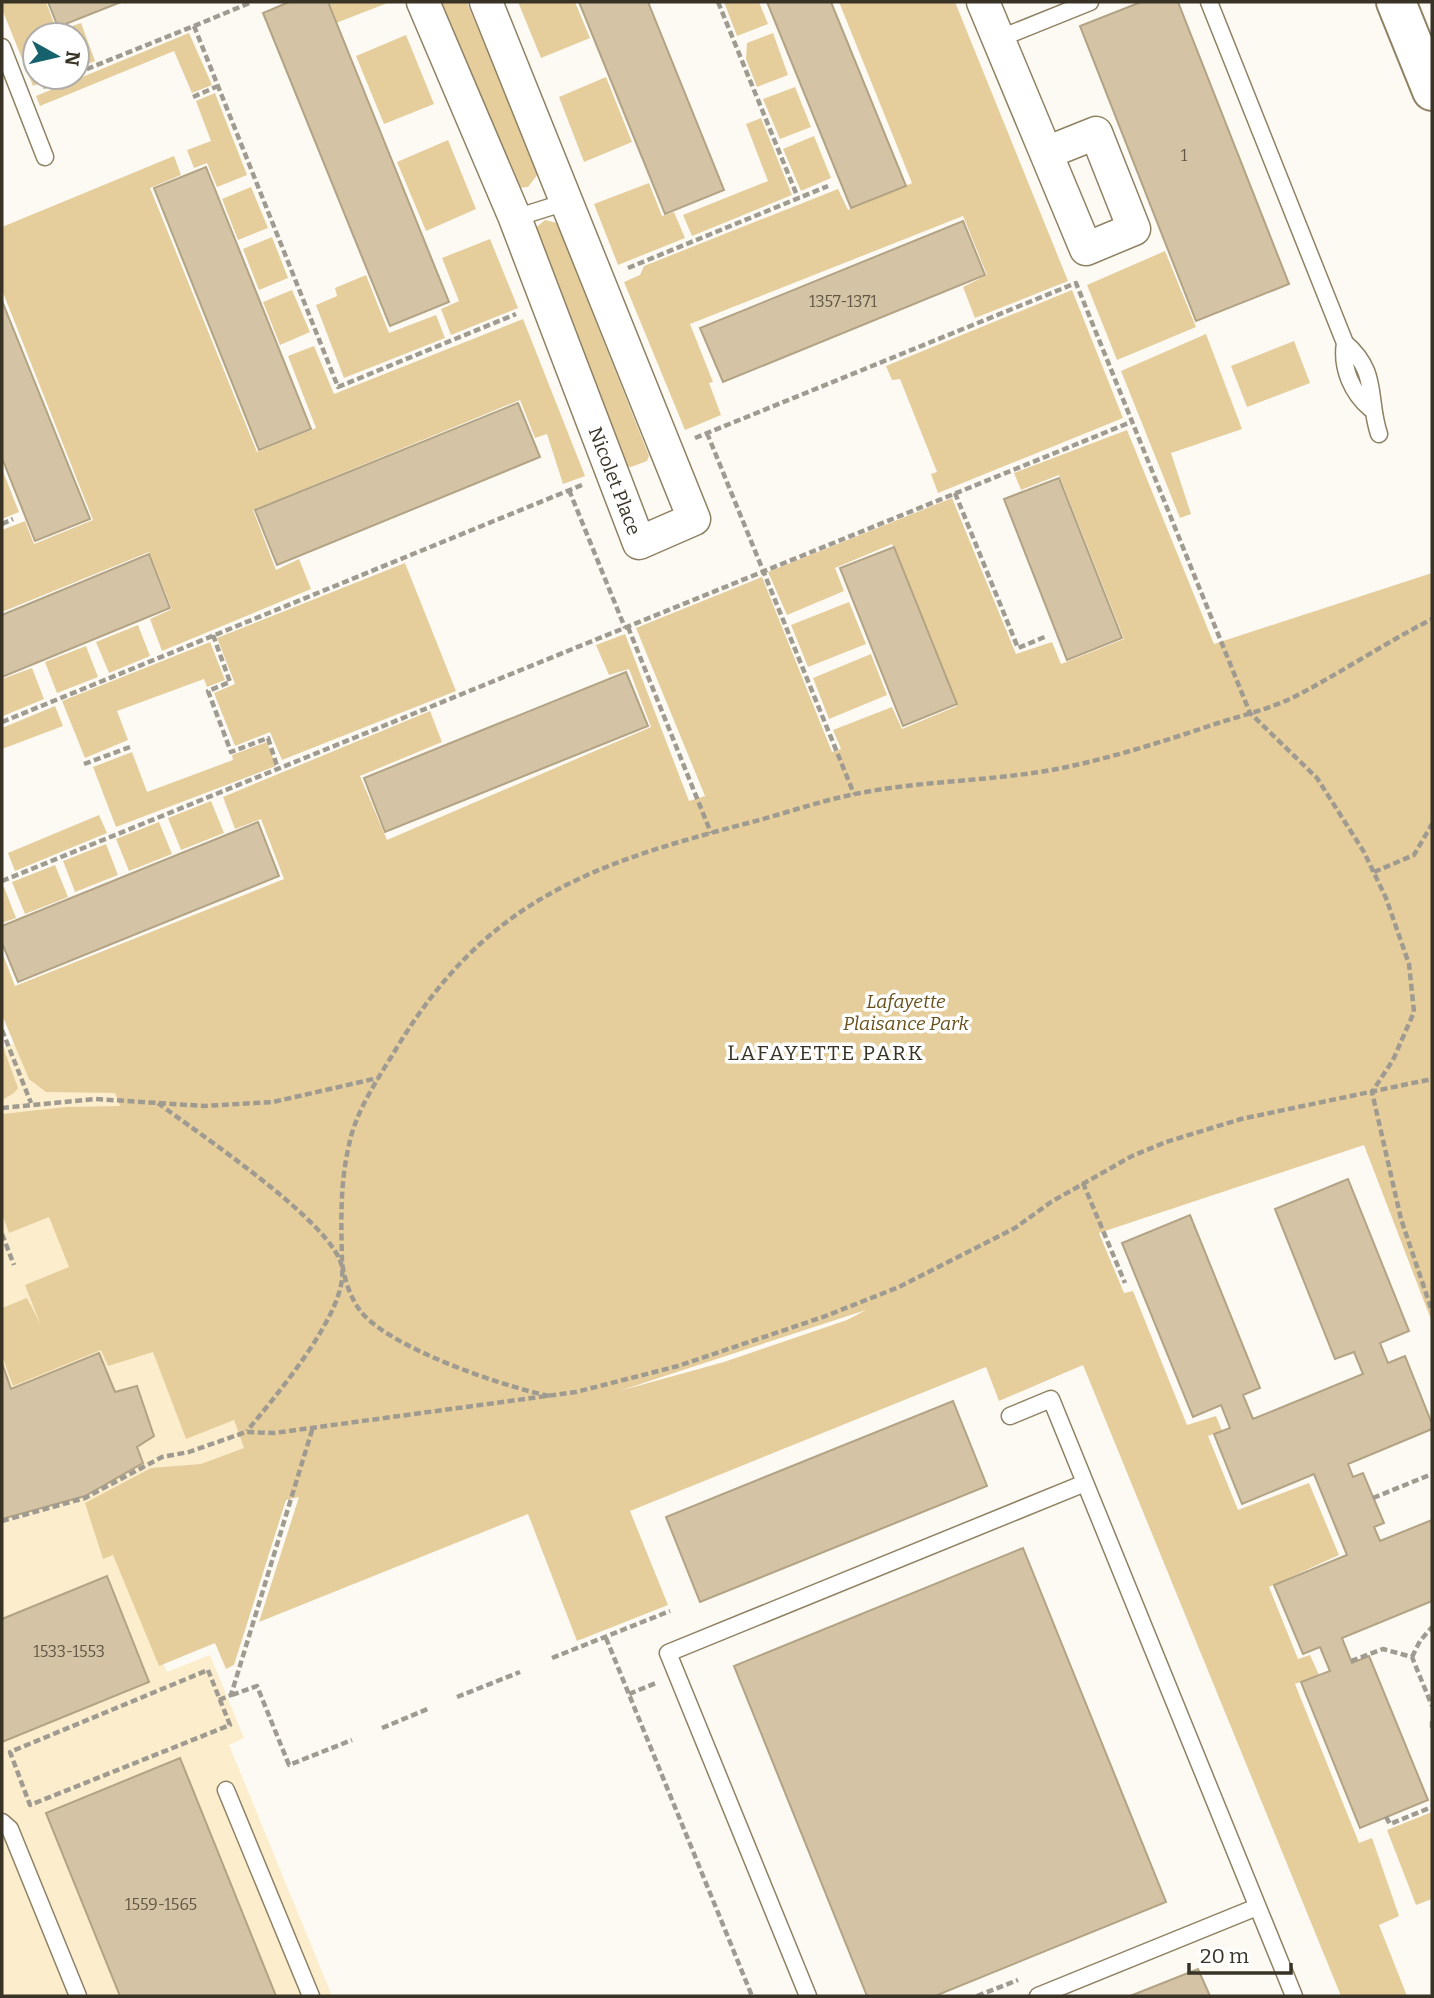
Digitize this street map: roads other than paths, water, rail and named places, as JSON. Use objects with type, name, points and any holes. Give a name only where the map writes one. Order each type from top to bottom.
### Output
[{"type":"street","name":"Nicolet Place","points":[[423,2],[515,218],[639,542],[694,519],[486,2]]},
{"type":"street","points":[[983,2],[1046,153]]},
{"type":"street","points":[[1396,2],[1432,91]]},
{"type":"lane","points":[[998,39],[1090,2]]},
{"type":"lane","points":[[1209,2],[1345,343],[1359,355],[1374,392],[1371,410],[1380,434]]},
{"type":"lane","points":[[2,47],[45,157]]},
{"type":"lane","points":[[515,218],[566,202]]},
{"type":"lane","points":[[1010,1416],[1051,1399],[1294,1996]]},
{"type":"lane","points":[[808,1996],[668,1653],[1085,1483]]},
{"type":"lane","points":[[226,1790],[311,1996]]},
{"type":"lane","points":[[2,1822],[10,1829],[78,1996]]},
{"type":"lane","points":[[1038,1996],[1257,1907]]},
{"type":"district","name":"LAFAYETTE PARK","points":[[826,1053]]},
{"type":"park label","name":"Lafayette Plaisance Park","points":[[906,1012]]}]
